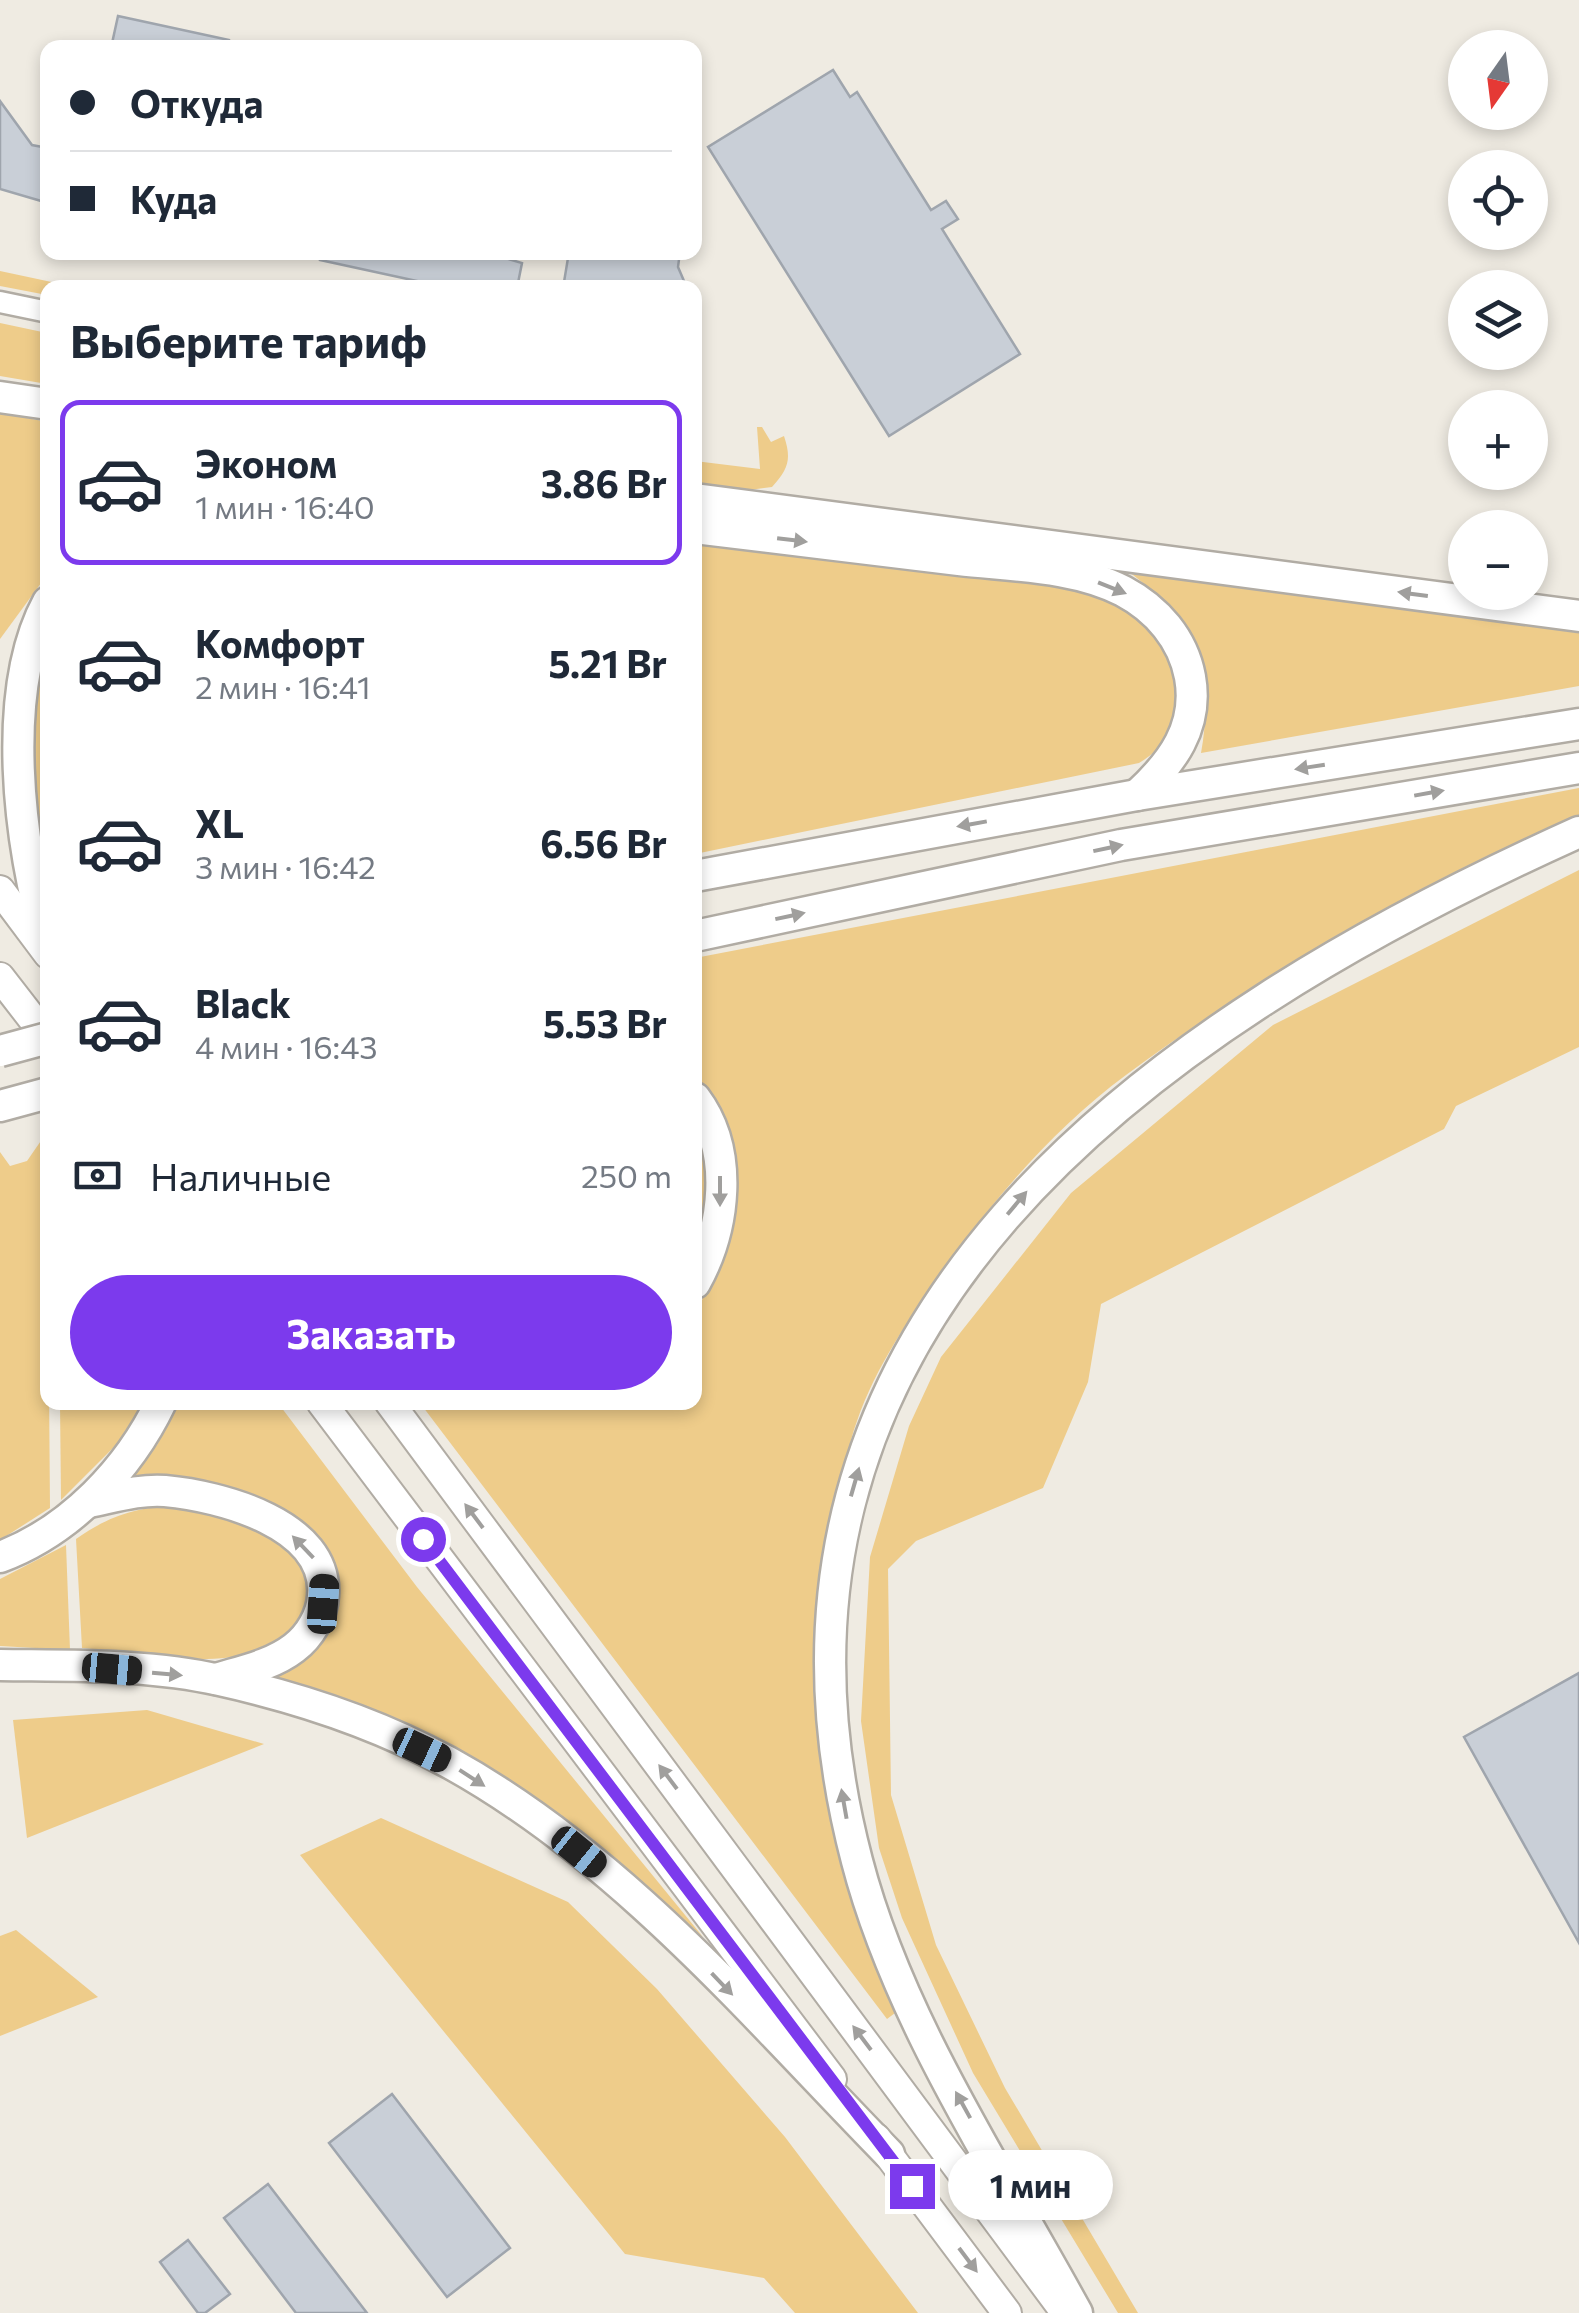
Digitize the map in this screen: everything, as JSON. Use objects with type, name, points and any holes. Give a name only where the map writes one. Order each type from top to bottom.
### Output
[{"type":"highway","points":[[0,397],[40,403]]},
{"type":"highway","points":[[702,500],[1579,616]]},
{"type":"highway","points":[[702,529],[1024,567],[1120,589],[1146,604],[1174,634],[1191,682],[1192,708],[1179,749],[1137,794]]},
{"type":"highway","points":[[40,615],[13,661],[1,726],[5,801],[40,917]]},
{"type":"highway","points":[[702,875],[1137,794],[1579,724]]},
{"type":"highway","points":[[702,935],[1121,845],[1579,768]]},
{"type":"highway","points":[[1077,2313],[915,2016],[857,1865],[833,1736],[832,1622],[846,1513],[870,1434],[905,1357],[982,1244],[1048,1167],[1116,1105],[1236,1016],[1359,939],[1475,879],[1579,832]]},
{"type":"highway","points":[[0,890],[40,943]]},
{"type":"highway","points":[[0,977],[40,1028]]},
{"type":"highway","points":[[0,1051],[40,1040]]},
{"type":"highway","points":[[0,1106],[40,1095]]},
{"type":"highway","points":[[702,1113],[713,1137],[721,1203],[716,1235],[702,1268]]},
{"type":"highway","points":[[0,1557],[17,1551],[89,1502],[136,1448],[157,1410]]},
{"type":"highway","points":[[327,1410],[1007,2313]]},
{"type":"highway","points":[[396,1410],[1066,2313]]},
{"type":"highway","points":[[89,1502],[161,1490],[197,1496],[262,1515],[312,1554],[324,1580],[323,1604],[311,1631],[294,1648],[264,1664],[216,1679]]},
{"type":"highway","points":[[0,1665],[76,1666],[216,1679],[396,1738],[448,1762],[556,1832],[649,1909],[889,2154]]},
{"type":"street","points":[[0,302],[40,310]]},
{"type":"shaded area","points":[[0,271],[42,280],[40,294],[0,286]]},
{"type":"shaded area","points":[[0,323],[40,332],[40,383],[0,376]]},
{"type":"shaded area","points":[[0,413],[40,420],[40,585],[0,639]]},
{"type":"shaded area","points":[[757,427],[762,427],[771,442],[784,436],[786,444],[787,464],[772,487],[742,491],[702,486],[702,462],[760,469]]},
{"type":"shaded area","points":[[702,543],[1072,588],[1123,607],[1161,645],[1176,681],[1178,700],[1168,735],[1139,763],[702,853]]},
{"type":"shaded area","points":[[1123,568],[1579,633],[1579,686],[1201,753],[1205,696],[1193,647],[1166,605]]},
{"type":"shaded area","points":[[40,651],[40,836],[31,813],[33,666]]},
{"type":"shaded area","points":[[1579,788],[1579,819],[1403,904],[1289,967],[1179,1037],[1102,1094],[1035,1157],[995,1203],[957,1251],[888,1354],[866,1398],[849,1449],[820,1572],[816,1640],[817,1695],[830,1803],[856,1908],[895,2013],[887,2019],[425,1410],[702,1410],[702,1300],[717,1272],[731,1227],[722,1124],[702,1091],[702,957]]},
{"type":"shaded area","points":[[1579,870],[1579,1047],[1456,1106],[1444,1129],[1101,1304],[1088,1382],[1043,1488],[916,1541],[888,1569],[891,1795],[936,1945],[1005,2088],[1138,2313],[1118,2313],[973,2073],[902,1918],[879,1848],[861,1721],[870,1557],[909,1426],[941,1357],[1071,1193],[1273,1025]]},
{"type":"shaded area","points":[[40,1142],[40,1410],[49,1410],[50,1508],[0,1540],[0,1152],[10,1166],[27,1161]]},
{"type":"shaded area","points":[[702,1150],[709,1191],[702,1238]]},
{"type":"shaded area","points":[[60,1410],[141,1410],[130,1431],[61,1500]]},
{"type":"shaded area","points":[[175,1410],[283,1410],[417,1587],[703,1937],[613,1857],[526,1794],[252,1678],[304,1656],[335,1569],[305,1523],[244,1493],[119,1484],[157,1445]]},
{"type":"shaded area","points":[[175,1505],[245,1526],[308,1564],[310,1603],[295,1629],[272,1646],[210,1659],[82,1648],[76,1539],[122,1514]]},
{"type":"shaded area","points":[[66,1545],[70,1650],[0,1646],[0,1579]]},
{"type":"shaded area","points":[[147,1710],[264,1744],[27,1838],[13,1720]]},
{"type":"shaded area","points":[[381,1818],[568,1902],[657,1989],[785,2137],[918,2313],[795,2313],[764,2278],[625,2254],[300,1855]]},
{"type":"shaded area","points":[[16,1930],[98,1997],[0,2036],[0,1936]]},
{"type":"building","points":[[118,16],[229,40],[113,40]]},
{"type":"building","points":[[833,70],[850,97],[857,92],[931,210],[946,201],[958,219],[942,229],[1020,354],[889,436],[708,147]]},
{"type":"building","points":[[0,101],[32,145],[40,146],[40,201],[0,189]]},
{"type":"building","points":[[320,260],[522,263],[519,280],[412,280]]},
{"type":"building","points":[[568,260],[679,260],[684,280],[564,280]]},
{"type":"building","points":[[1579,1673],[1579,1943],[1464,1737]]},
{"type":"building","points":[[392,2094],[510,2248],[447,2297],[329,2143]]},
{"type":"building","points":[[268,2184],[367,2313],[296,2313],[224,2218]]},
{"type":"building","points":[[188,2240],[230,2294],[205,2313],[198,2313],[160,2262]]},
{"type":"route","points":[[423,1539],[912,2186]]}]
